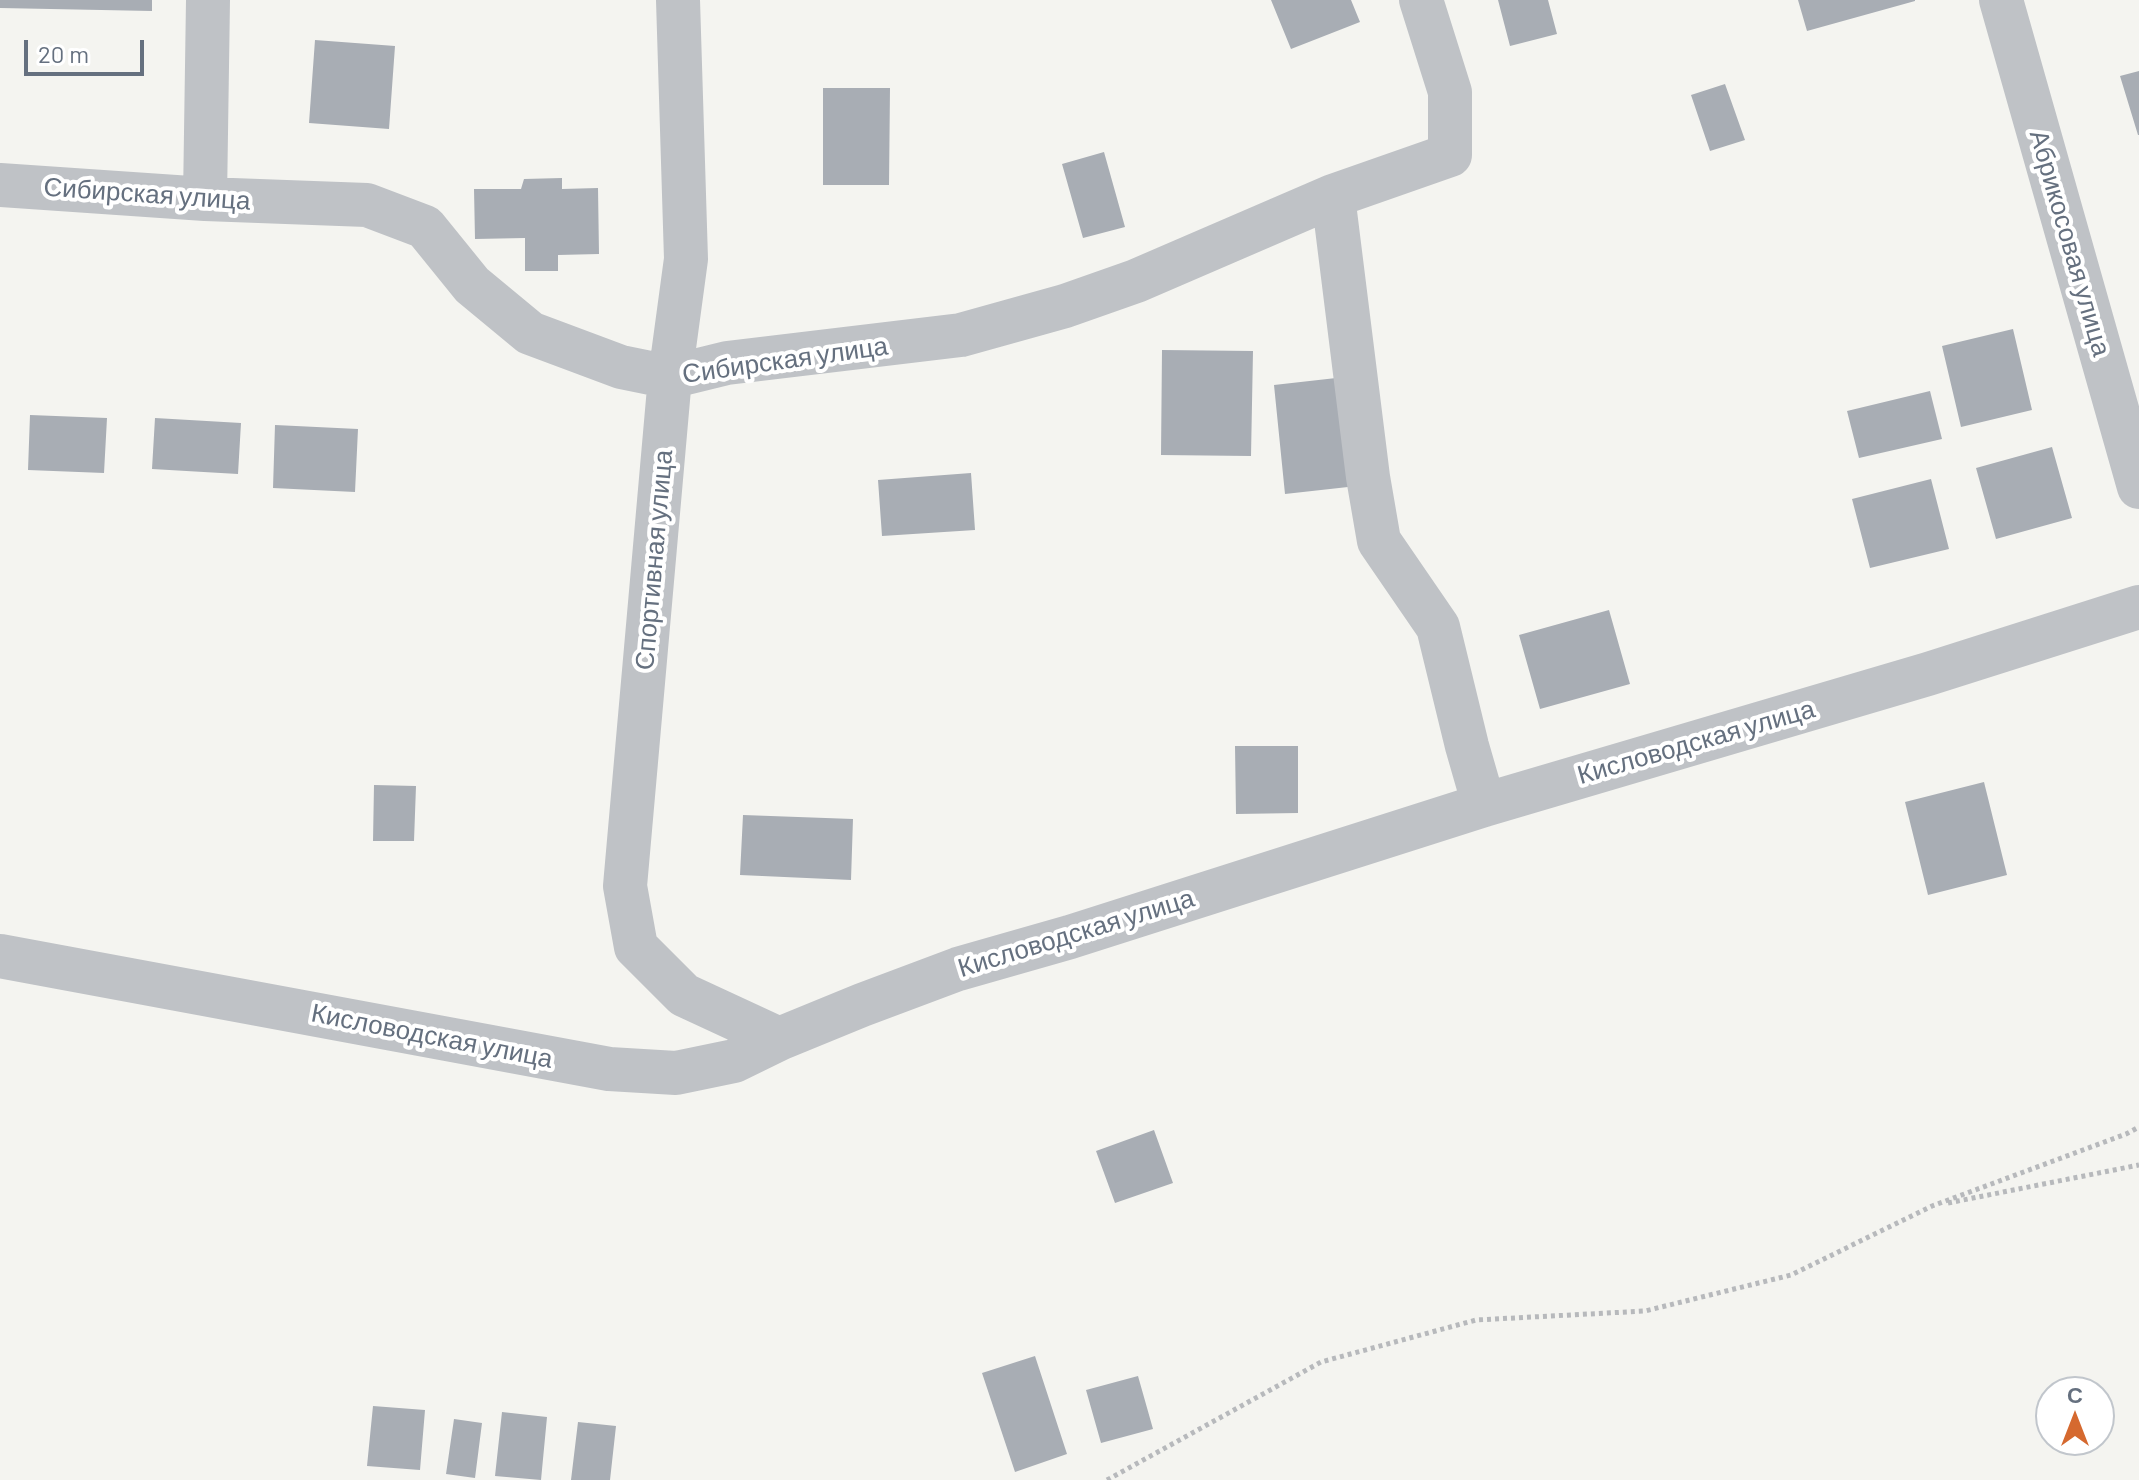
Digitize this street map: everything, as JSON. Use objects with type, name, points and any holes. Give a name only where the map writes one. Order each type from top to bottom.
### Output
[{"type":"street","points":[[205,199],[208,0]]},
{"type":"street","name":"Спортивная улица","points":[[678,0],[686,259],[670,377],[625,886],[636,947],[645,957],[684,995],[779,1039]]},
{"type":"street","name":"Сибирская улица","points":[[0,185],[205,199],[367,205],[425,227],[472,285],[530,333],[621,367],[670,377],[727,363],[961,335],[1065,306],[1136,281],[1333,196],[1450,155],[1450,92],[1421,0]]},
{"type":"street","name":"Абрикосовая улица","points":[[2001,0],[2139,487]]},
{"type":"street","points":[[1333,196],[1368,477],[1379,541],[1438,627],[1484,805]]},
{"type":"street","name":"Кисловодская улица","points":[[0,956],[609,1069],[676,1073],[734,1061],[779,1039],[958,969],[1070,937],[1484,805],[1928,674],[2139,607]]},
{"type":"path","points":[[1107,1480],[1321,1362],[1476,1320],[1645,1311],[1791,1275],[1932,1206],[2139,1127]]},
{"type":"path","points":[[1932,1206],[2139,1165]]},
{"type":"building","points":[[0,0],[152,0],[152,11],[0,8]]},
{"type":"building","points":[[1271,0],[1351,0],[1360,22],[1291,49]]},
{"type":"building","points":[[1498,0],[1548,0],[1557,34],[1510,46]]},
{"type":"building","points":[[1798,0],[1915,0],[1915,1],[1807,31]]},
{"type":"building","points":[[315,40],[395,46],[389,129],[309,123]]},
{"type":"building","points":[[2139,71],[2139,135],[2138,135],[2120,76]]},
{"type":"building","points":[[1725,84],[1745,140],[1710,151],[1691,95]]},
{"type":"building","points":[[823,88],[890,88],[889,185],[823,185]]},
{"type":"building","points":[[1104,152],[1125,227],[1083,238],[1062,164]]},
{"type":"building","points":[[562,178],[562,189],[598,188],[599,254],[558,255],[558,271],[525,271],[525,238],[475,239],[474,189],[521,189],[524,179]]},
{"type":"building","points":[[2013,329],[2032,410],[1961,427],[1942,346]]},
{"type":"building","points":[[1162,350],[1253,351],[1251,456],[1161,455]]},
{"type":"building","points":[[1345,377],[1357,486],[1285,494],[1274,385]]},
{"type":"building","points":[[1930,391],[1942,439],[1859,458],[1847,411]]},
{"type":"building","points":[[30,415],[107,418],[104,473],[28,470]]},
{"type":"building","points":[[155,418],[241,423],[238,474],[152,469]]},
{"type":"building","points":[[275,425],[358,429],[355,492],[273,488]]},
{"type":"building","points":[[2052,447],[2072,518],[1996,539],[1976,468]]},
{"type":"building","points":[[971,473],[975,530],[882,536],[878,480]]},
{"type":"building","points":[[1931,479],[1949,549],[1870,568],[1852,499]]},
{"type":"building","points":[[1609,610],[1630,684],[1540,709],[1519,635]]},
{"type":"building","points":[[1235,746],[1298,746],[1298,813],[1236,814]]},
{"type":"building","points":[[1984,782],[2007,875],[1928,895],[1905,802]]},
{"type":"building","points":[[374,785],[416,786],[414,841],[373,841]]},
{"type":"building","points":[[743,815],[853,819],[851,880],[740,875]]},
{"type":"building","points":[[1154,1130],[1173,1183],[1115,1203],[1096,1151]]},
{"type":"building","points":[[1035,1356],[1067,1454],[1015,1472],[982,1373]]},
{"type":"building","points":[[1138,1376],[1153,1429],[1101,1443],[1086,1390]]},
{"type":"building","points":[[373,1406],[425,1410],[420,1470],[367,1466]]},
{"type":"building","points":[[502,1412],[547,1417],[541,1480],[495,1476]]},
{"type":"building","points":[[454,1419],[482,1423],[475,1478],[446,1474]]},
{"type":"building","points":[[578,1422],[616,1426],[610,1480],[571,1480]]}]
